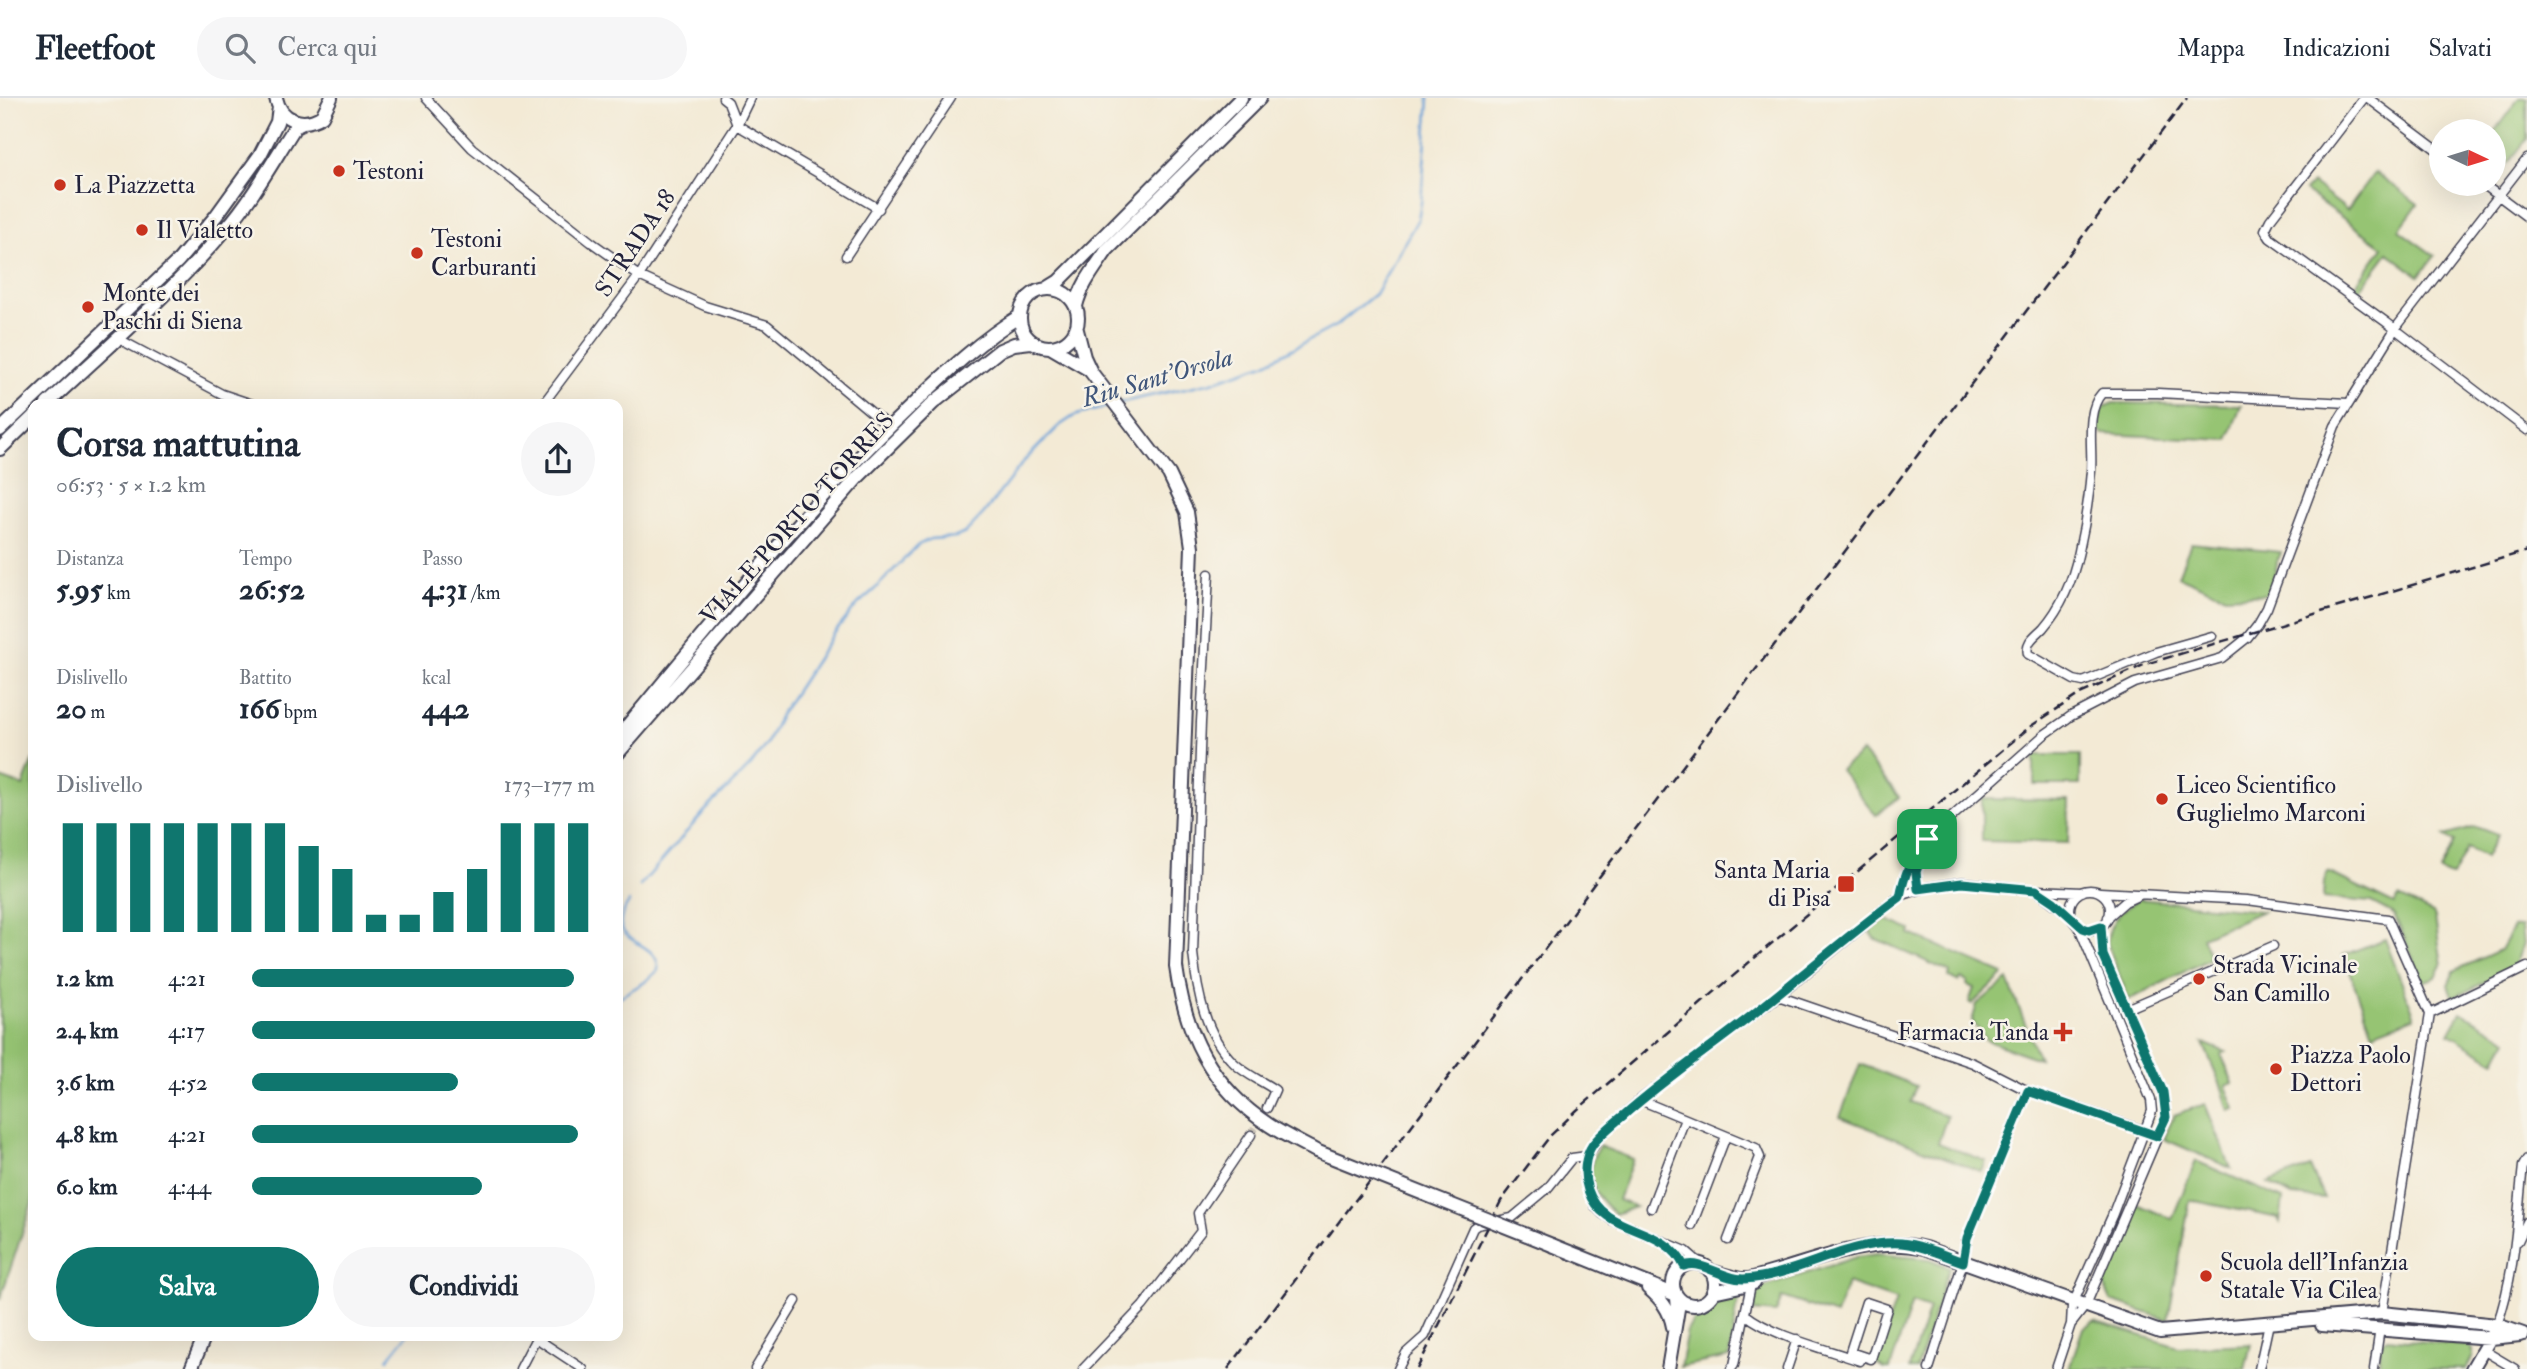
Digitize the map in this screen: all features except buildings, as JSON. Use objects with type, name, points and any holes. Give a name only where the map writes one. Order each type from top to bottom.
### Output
[{"type":"main road","points":[[1241,98],[1059,281],[1028,298],[1022,306],[1020,316],[1025,335],[1031,342],[1052,348],[1076,360],[1091,372],[1169,474],[1187,512],[1192,547],[1176,967],[1187,1019],[1208,1066],[1235,1097],[1268,1125],[1316,1151],[1676,1296],[1687,1304],[1705,1302],[1713,1293],[1751,1285],[1780,1271]]},
{"type":"main road","points":[[1076,306],[1089,276],[1107,250],[1260,98]]},
{"type":"main road","points":[[52,399],[188,270],[228,227],[295,127],[322,116],[333,100]]},
{"type":"main road","points":[[277,103],[286,117],[303,123]]},
{"type":"main road","points":[[33,399],[178,261],[216,216],[260,155],[277,122],[277,103]]},
{"type":"main road","points":[[1046,289],[1058,290],[1069,296],[1076,306],[1079,318],[1071,339],[1052,348]]},
{"type":"main road","name":"VIALE PORTO TORRES","points":[[623,731],[830,487],[889,427],[973,349],[1020,316]]},
{"type":"main road","points":[[1076,330],[1091,372]]},
{"type":"main road","name":"VIALE PORTO TORRES","points":[[623,746],[858,477],[898,435],[933,403],[1000,350],[1014,344],[1031,342]]},
{"type":"main road","points":[[0,430],[28,403]]},
{"type":"main road","points":[[0,449],[28,422]]},
{"type":"main road","points":[[1641,1282],[1664,1279],[1689,1264],[1740,1279],[1879,1244],[1903,1243],[1925,1248],[2160,1332],[2382,1313],[2497,1325],[2525,1335]]},
{"type":"main road","points":[[1706,1268],[1714,1281],[1713,1293]]},
{"type":"main road","points":[[1668,1369],[1675,1334],[1676,1296],[1673,1288],[1680,1270]]},
{"type":"main road","points":[[1641,1282],[1668,1308],[1675,1334]]},
{"type":"main road","points":[[1675,1334],[1686,1312],[1693,1305]]},
{"type":"main road","points":[[2269,1323],[2380,1328],[2491,1338],[2525,1335]]},
{"type":"main road","points":[[2472,1369],[2497,1325]]},
{"type":"main road","points":[[191,1369],[203,1341]]},
{"type":"street","points":[[426,98],[472,148],[592,242],[639,275],[705,306],[767,324],[889,427]]},
{"type":"street","points":[[723,98],[728,102],[737,125],[879,209]]},
{"type":"street","name":"STRADA 18","points":[[547,399],[639,275],[737,125],[750,98]]},
{"type":"street","points":[[846,256],[951,98]]},
{"type":"street","points":[[2429,144],[2366,98],[2270,220],[2265,230],[2270,238],[2527,430]]},
{"type":"street","points":[[2506,186],[2527,159]]},
{"type":"street","points":[[1900,897],[1903,880],[1913,857],[1927,839],[2044,735],[2071,716],[2135,683],[2221,658],[2239,646],[2258,624],[2267,607],[2334,426],[2395,329],[2498,196],[2527,217]]},
{"type":"street","points":[[117,338],[222,394],[237,399]]},
{"type":"street","points":[[2212,636],[2156,652],[2083,682],[2074,680],[2028,654],[2028,644],[2063,601],[2074,573],[2086,516],[2096,399],[2102,393],[2158,393],[2348,403]]},
{"type":"street","points":[[1209,575],[1200,722],[1193,953],[1196,988],[1207,1021],[1220,1046],[1235,1065],[1275,1090],[1267,1108]]},
{"type":"street","points":[[1185,716],[1200,722]]},
{"type":"street","points":[[1918,889],[1916,872],[1927,839]]},
{"type":"street","points":[[1706,1268],[1686,1251],[1603,1214],[1595,1206],[1587,1188],[1587,1156],[1602,1134],[1640,1100],[1778,996],[1900,897],[1918,889],[1962,883],[2036,890],[2091,890],[2248,900],[2388,919],[2430,1014],[2382,1313]]},
{"type":"street","points":[[2036,890],[2072,917],[2078,925],[2151,1100],[2152,1111],[2056,1369]]},
{"type":"street","points":[[2072,917],[2070,911],[2073,900],[2082,892]]},
{"type":"street","points":[[2100,892],[2107,899],[2110,908],[2108,917]]},
{"type":"street","points":[[2078,925],[2089,930],[2101,926],[2125,902],[2143,894]]},
{"type":"street","points":[[2071,1324],[2166,1117],[2163,1092],[2103,955],[2101,926]]},
{"type":"street","points":[[2127,1009],[2273,946]]},
{"type":"street","points":[[2430,1014],[2527,967]]},
{"type":"street","points":[[1778,996],[1973,1063],[2028,1091],[2157,1136]]},
{"type":"street","points":[[1929,1369],[1963,1262],[1967,1238],[2028,1091]]},
{"type":"street","points":[[1640,1100],[1756,1148],[1760,1157],[1728,1240]]},
{"type":"street","points":[[1651,1208],[1685,1119]]},
{"type":"street","points":[[1083,1369],[1143,1306],[1201,1231],[1198,1213],[1251,1135]]},
{"type":"street","points":[[1692,1225],[1726,1136]]},
{"type":"street","points":[[1398,1369],[1406,1353],[1425,1336],[1473,1228],[1512,1218],[1547,1189],[1572,1158],[1587,1156]]},
{"type":"street","points":[[2497,1325],[2523,1224],[2524,1166],[2527,1159]]},
{"type":"street","points":[[1664,1242],[1679,1256],[1680,1270]]},
{"type":"street","points":[[1731,1369],[1751,1285]]},
{"type":"street","points":[[755,1369],[796,1301]]},
{"type":"street","points":[[1866,1302],[1887,1309],[1871,1359],[1862,1356],[1850,1352],[1866,1302]]},
{"type":"street","points":[[1745,1314],[1754,1322],[1797,1339],[1860,1361],[1862,1356]]},
{"type":"street","points":[[2259,1369],[2269,1323]]},
{"type":"street","points":[[2374,1369],[2380,1328]]},
{"type":"street","points":[[1787,1369],[1797,1339]]},
{"type":"street","points":[[520,1369],[534,1341]]},
{"type":"street","points":[[541,1341],[583,1369]]},
{"type":"street","points":[[2483,1350],[2515,1369]]},
{"type":"green space","points":[[2519,98],[2527,98],[2527,139],[2506,166],[2506,119],[2504,119]]},
{"type":"green space","points":[[2375,172],[2418,204],[2399,230],[2435,256],[2419,276],[2388,253],[2359,291],[2355,286],[2383,247],[2305,191],[2312,183],[2347,210]]},
{"type":"green space","points":[[2113,403],[2241,405],[2228,440],[2103,434],[2099,430],[2101,408]]},
{"type":"green space","points":[[2191,543],[2281,552],[2268,594],[2225,596],[2178,576]]},
{"type":"green space","points":[[1862,752],[1899,797],[1876,815],[1840,770]]},
{"type":"green space","points":[[2034,755],[2080,755],[2080,785],[2034,785]]},
{"type":"green space","points":[[28,772],[28,1215],[0,1300],[0,778],[23,786]]},
{"type":"green space","points":[[1982,799],[2069,800],[2068,843],[1982,841]]},
{"type":"green space","points":[[2476,827],[2497,835],[2485,858],[2467,848],[2452,877],[2440,871],[2454,842],[2444,836]]},
{"type":"green space","points":[[2328,872],[2394,904],[2399,897],[2433,913],[2442,965],[2436,977],[2423,982],[2394,914],[2371,902],[2323,898]]},
{"type":"green space","points":[[2139,899],[2262,911],[2202,937],[2211,958],[2129,1000],[2107,943],[2110,928],[2117,917]]},
{"type":"green space","points":[[1885,919],[1911,930],[1910,934],[2004,974],[1972,1004],[1969,1002],[1974,988],[1967,985],[1968,981],[1961,978],[1959,982],[1949,977],[1950,972],[1876,939],[1869,931]]},
{"type":"green space","points":[[2513,927],[2521,927],[2523,944],[2514,968],[2453,998],[2448,985],[2454,971],[2500,950]]},
{"type":"green space","points":[[2385,939],[2415,1017],[2373,1033],[2343,955]]},
{"type":"green space","points":[[2008,980],[2039,1059],[1987,1041],[1972,1021],[1977,1004]]},
{"type":"green space","points":[[2461,1012],[2508,1039],[2495,1061],[2449,1034]]},
{"type":"green space","points":[[2203,1043],[2226,1052],[2221,1054],[2233,1083],[2226,1086],[2235,1109],[2229,1111]]},
{"type":"green space","points":[[1860,1064],[1916,1086],[1910,1102],[1947,1116],[1938,1143],[1986,1161],[1982,1172],[1840,1117]]},
{"type":"green space","points":[[2205,1104],[2231,1168],[2164,1139],[2174,1115]]},
{"type":"green space","points":[[1599,1146],[1633,1159],[1618,1200],[1635,1207],[1615,1214],[1595,1191],[1590,1175]]},
{"type":"green space","points":[[2196,1161],[2283,1199],[2280,1222],[2278,1218],[2190,1200],[2168,1320],[2111,1301],[2102,1281],[2135,1203],[2172,1219]]},
{"type":"green space","points":[[2310,1167],[2324,1199],[2292,1196],[2268,1183]]},
{"type":"green space","points":[[1877,1254],[1929,1259],[1949,1267],[1917,1369],[1909,1369],[1929,1308],[1912,1302],[1890,1369],[1884,1369],[1875,1363],[1896,1300],[1847,1283],[1836,1315],[1782,1297],[1776,1313],[1752,1311],[1761,1288],[1856,1257]]},
{"type":"green space","points":[[1739,1297],[1729,1357],[1680,1367],[1687,1331],[1694,1319],[1722,1300]]},
{"type":"green space","points":[[2094,1321],[2178,1347],[2251,1344],[2245,1369],[2069,1369],[2083,1328]]},
{"type":"green space","points":[[2387,1338],[2469,1346],[2473,1350],[2473,1356],[2466,1369],[2378,1369],[2382,1341]]},
{"type":"waterway","name":"Riu Sant'Orsola","points":[[1119,403],[1212,382],[1264,364],[1337,325],[1375,294],[1418,219],[1429,98]]},
{"type":"waterway","name":"Riu Sant'Orsola","points":[[640,886],[703,813],[751,765],[832,636],[858,604],[918,545],[930,539],[956,537],[965,533],[1024,461],[1059,426],[1074,416],[1110,406]]},
{"type":"waterway","name":"Riu Sant'Orsola","points":[[623,914],[629,902]]},
{"type":"waterway","name":"Riu Sant'Orsola","points":[[623,930],[651,952],[656,959],[658,970],[645,982],[623,995]]},
{"type":"waterway","name":"Riu Sant'Orsola","points":[[388,1359],[402,1341]]},
{"type":"tunnel","points":[[1251,1135],[1262,1116]]},
{"type":"railway","points":[[1228,1369],[2187,98]]},
{"type":"railway","points":[[1417,1369],[1501,1201],[1550,1136],[1746,965],[2031,726],[2080,694],[2146,664],[2527,551]]},
{"type":"place","name":"Testoni","points":[[339,171]]},
{"type":"place","name":"La Piazzetta","points":[[60,185]]},
{"type":"place","name":"Il Vialetto","points":[[142,230]]},
{"type":"place","name":"Testoni Carburanti","points":[[417,253]]},
{"type":"place","name":"Monte dei Paschi di Siena","points":[[88,307]]},
{"type":"place","name":"Liceo Scientifico Guglielmo Marconi","points":[[2162,799]]},
{"type":"place","name":"Santa Maria di Pisa","points":[[1846,884]]},
{"type":"place","name":"Strada Vicinale San Camillo","points":[[2199,979]]},
{"type":"place","name":"Farmacia Tanda","points":[[2063,1032]]},
{"type":"place","name":"Piazza Paolo Dettori","points":[[2276,1069]]},
{"type":"place","name":"Scuola dell'Infanzia Statale Via Cilea","points":[[2206,1276]]},
{"type":"route","points":[[1927,839],[1916,872],[1918,889],[1962,883],[2036,890],[2083,928],[2089,930],[2101,926],[2103,955],[2163,1092],[2166,1117],[2157,1136],[2028,1091],[1967,1238],[1963,1262],[1903,1243],[1879,1244],[1749,1279],[1740,1279],[1710,1271],[1702,1265],[1684,1266],[1679,1256],[1664,1242],[1603,1214],[1590,1197],[1585,1178],[1587,1156],[1602,1134],[1640,1100],[1778,996],[1826,954],[1900,897],[1903,880],[1913,857],[1927,839]]}]
